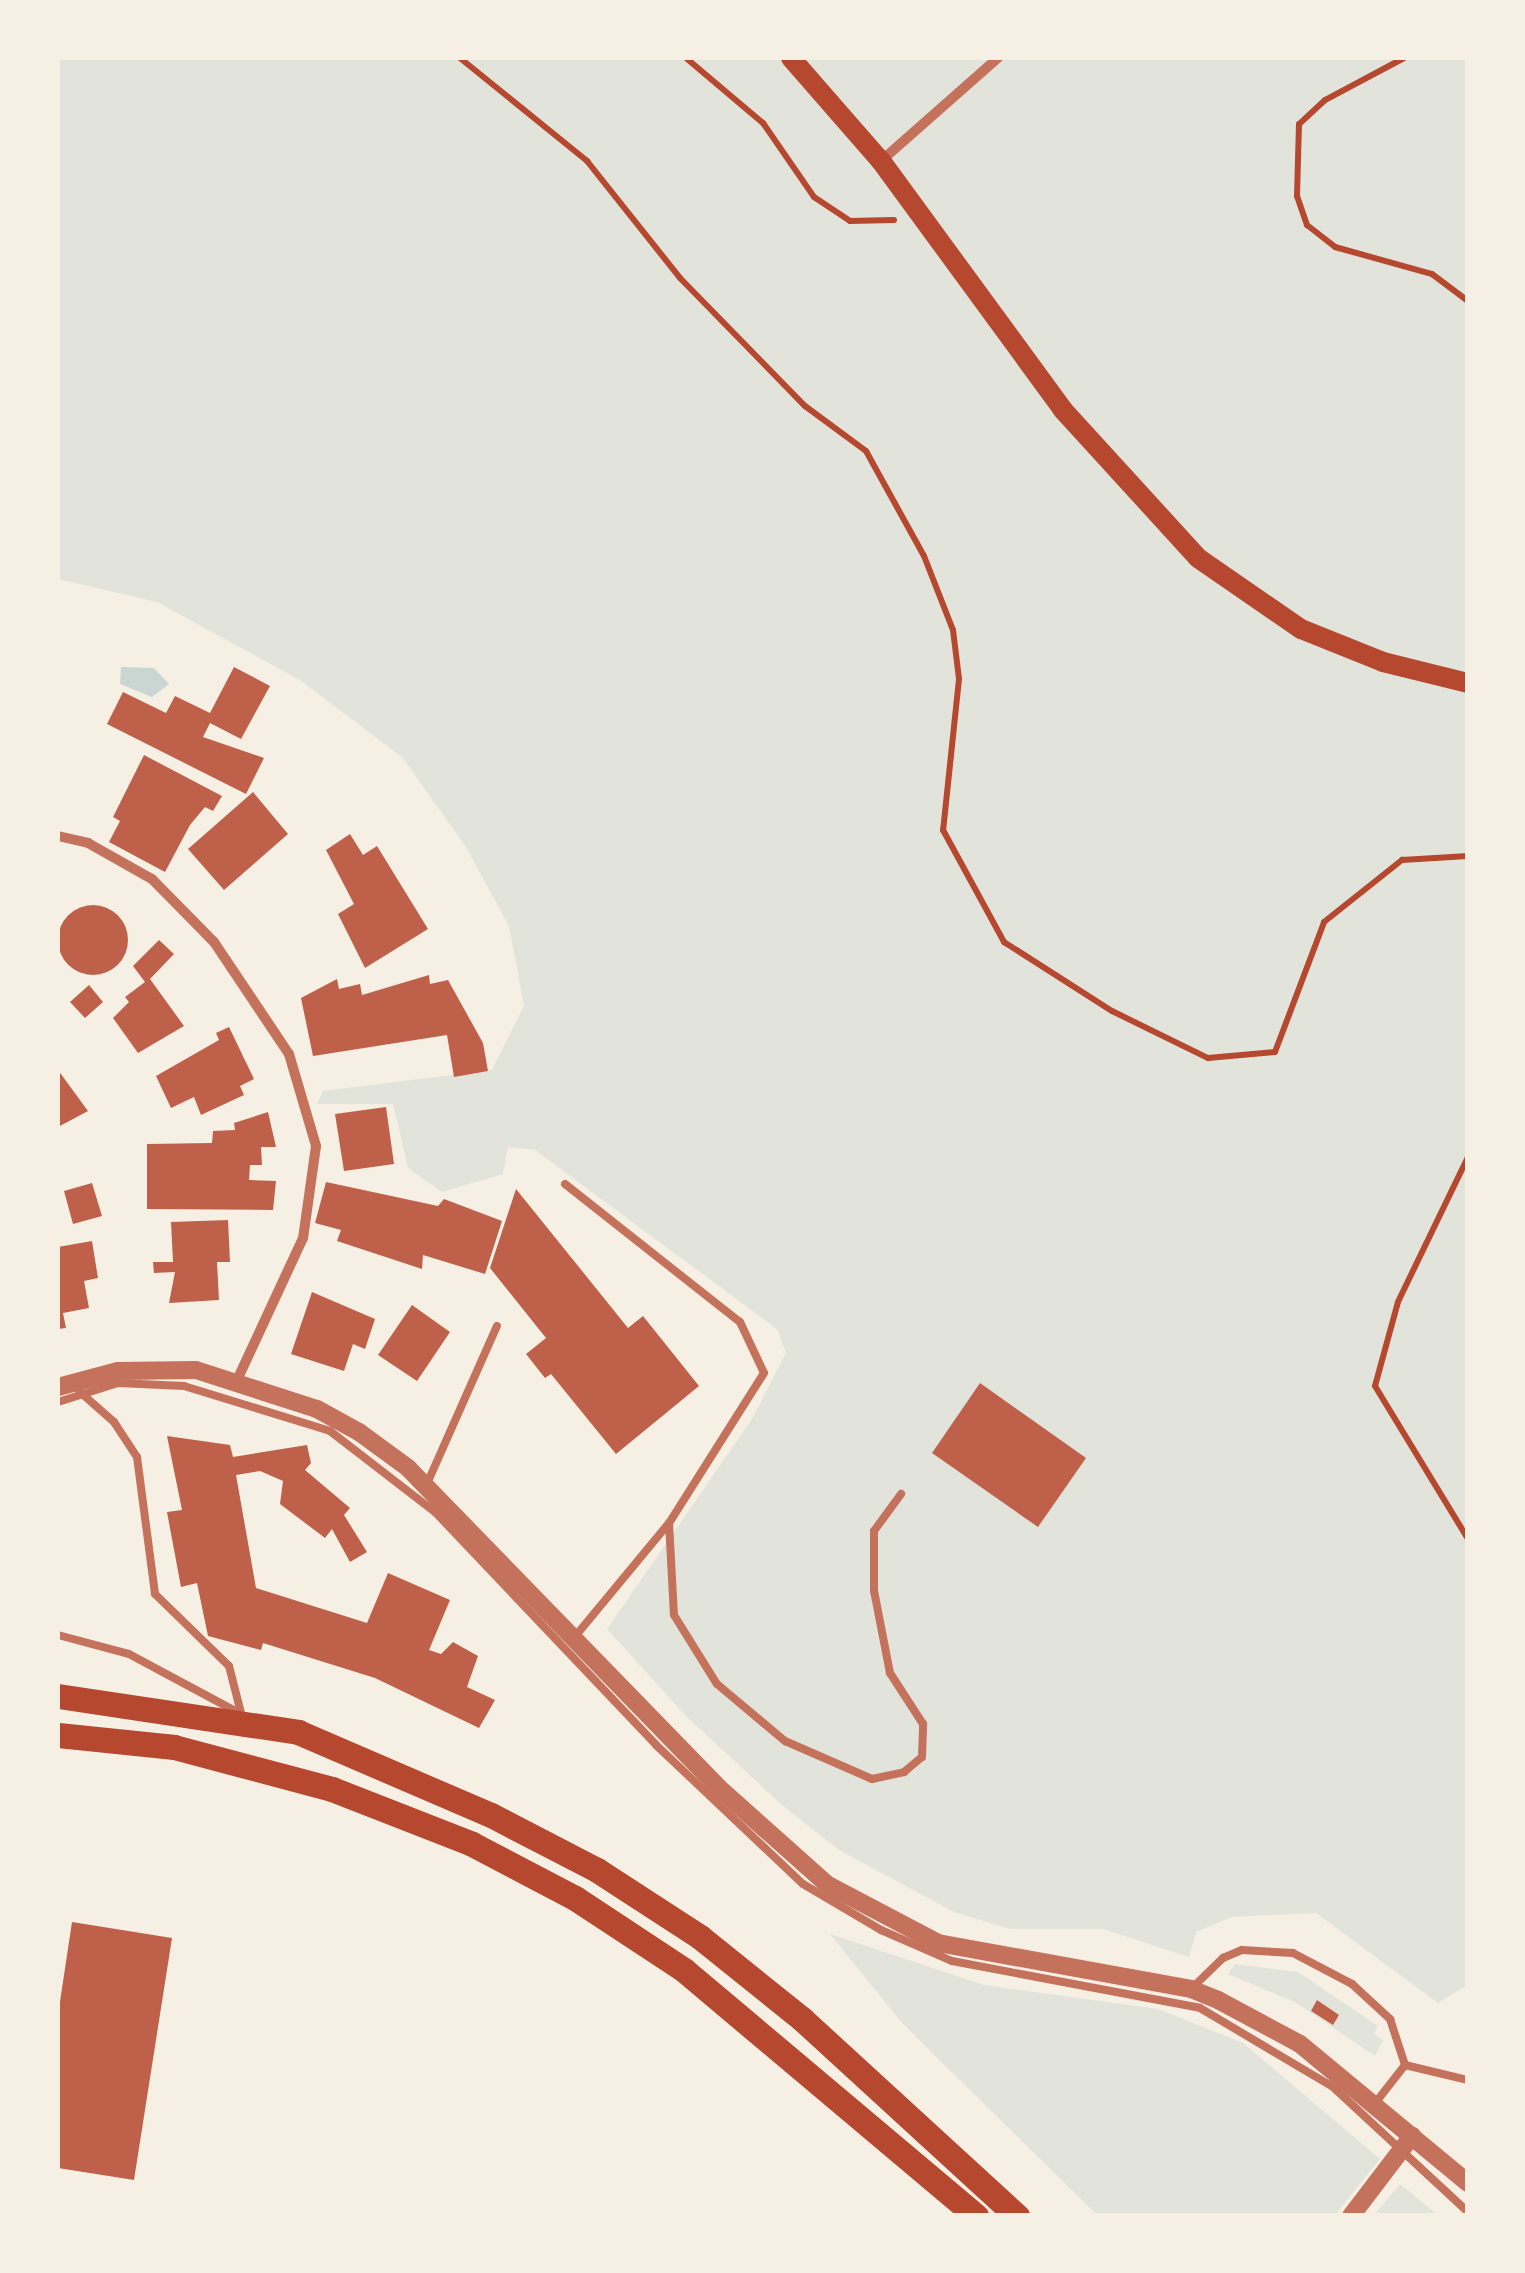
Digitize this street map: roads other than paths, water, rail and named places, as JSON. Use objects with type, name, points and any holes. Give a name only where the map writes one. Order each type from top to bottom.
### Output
[{"type":"highway","points":[[58,1696],[242,1718],[298,1732],[491,1814],[597,1870],[700,1938],[802,2019],[1017,2216]]},
{"type":"highway","points":[[58,1734],[174,1747],[315,1784],[472,1844],[574,1898],[684,1970],[976,2216]]},
{"type":"main road","points":[[792,58],[881,160],[1063,410],[1198,558],[1301,628],[1383,662],[1468,683]]},
{"type":"street","points":[[881,160],[998,58]]},
{"type":"street","points":[[58,836],[88,843],[152,878],[214,942],[289,1054],[316,1146],[303,1238],[237,1380]]},
{"type":"street","points":[[69,1388],[118,1371],[196,1370],[237,1380],[359,1432],[426,1486],[719,1788],[828,1885],[938,1943],[1191,1990],[1300,2044],[1376,2102],[1468,2183]]},
{"type":"street","points":[[1351,2216],[1412,2136]]},
{"type":"lane","points":[[565,1184],[740,1322],[764,1373],[670,1523],[574,1638]]},
{"type":"lane","points":[[426,1486],[498,1326]]},
{"type":"lane","points":[[58,1402],[69,1388],[118,1383],[184,1386],[330,1431],[436,1513],[656,1745],[803,1884],[881,1930],[952,1961],[1200,2008],[1333,2087],[1468,2212]]},
{"type":"lane","points":[[69,1388],[114,1422],[137,1456],[155,1594],[228,1666],[242,1718]]},
{"type":"lane","points":[[670,1523],[674,1614],[717,1684],[785,1741],[872,1778],[904,1772],[922,1757],[923,1724],[890,1672],[874,1591],[874,1532],[901,1494]]},
{"type":"lane","points":[[58,1635],[129,1654],[242,1718]]},
{"type":"lane","points":[[1191,1990],[1222,1958],[1242,1950],[1292,1953],[1352,1984],[1390,2019],[1405,2065]]},
{"type":"lane","points":[[1405,2065],[1468,2080]]},
{"type":"lane","points":[[1376,2102],[1405,2065]]}]
